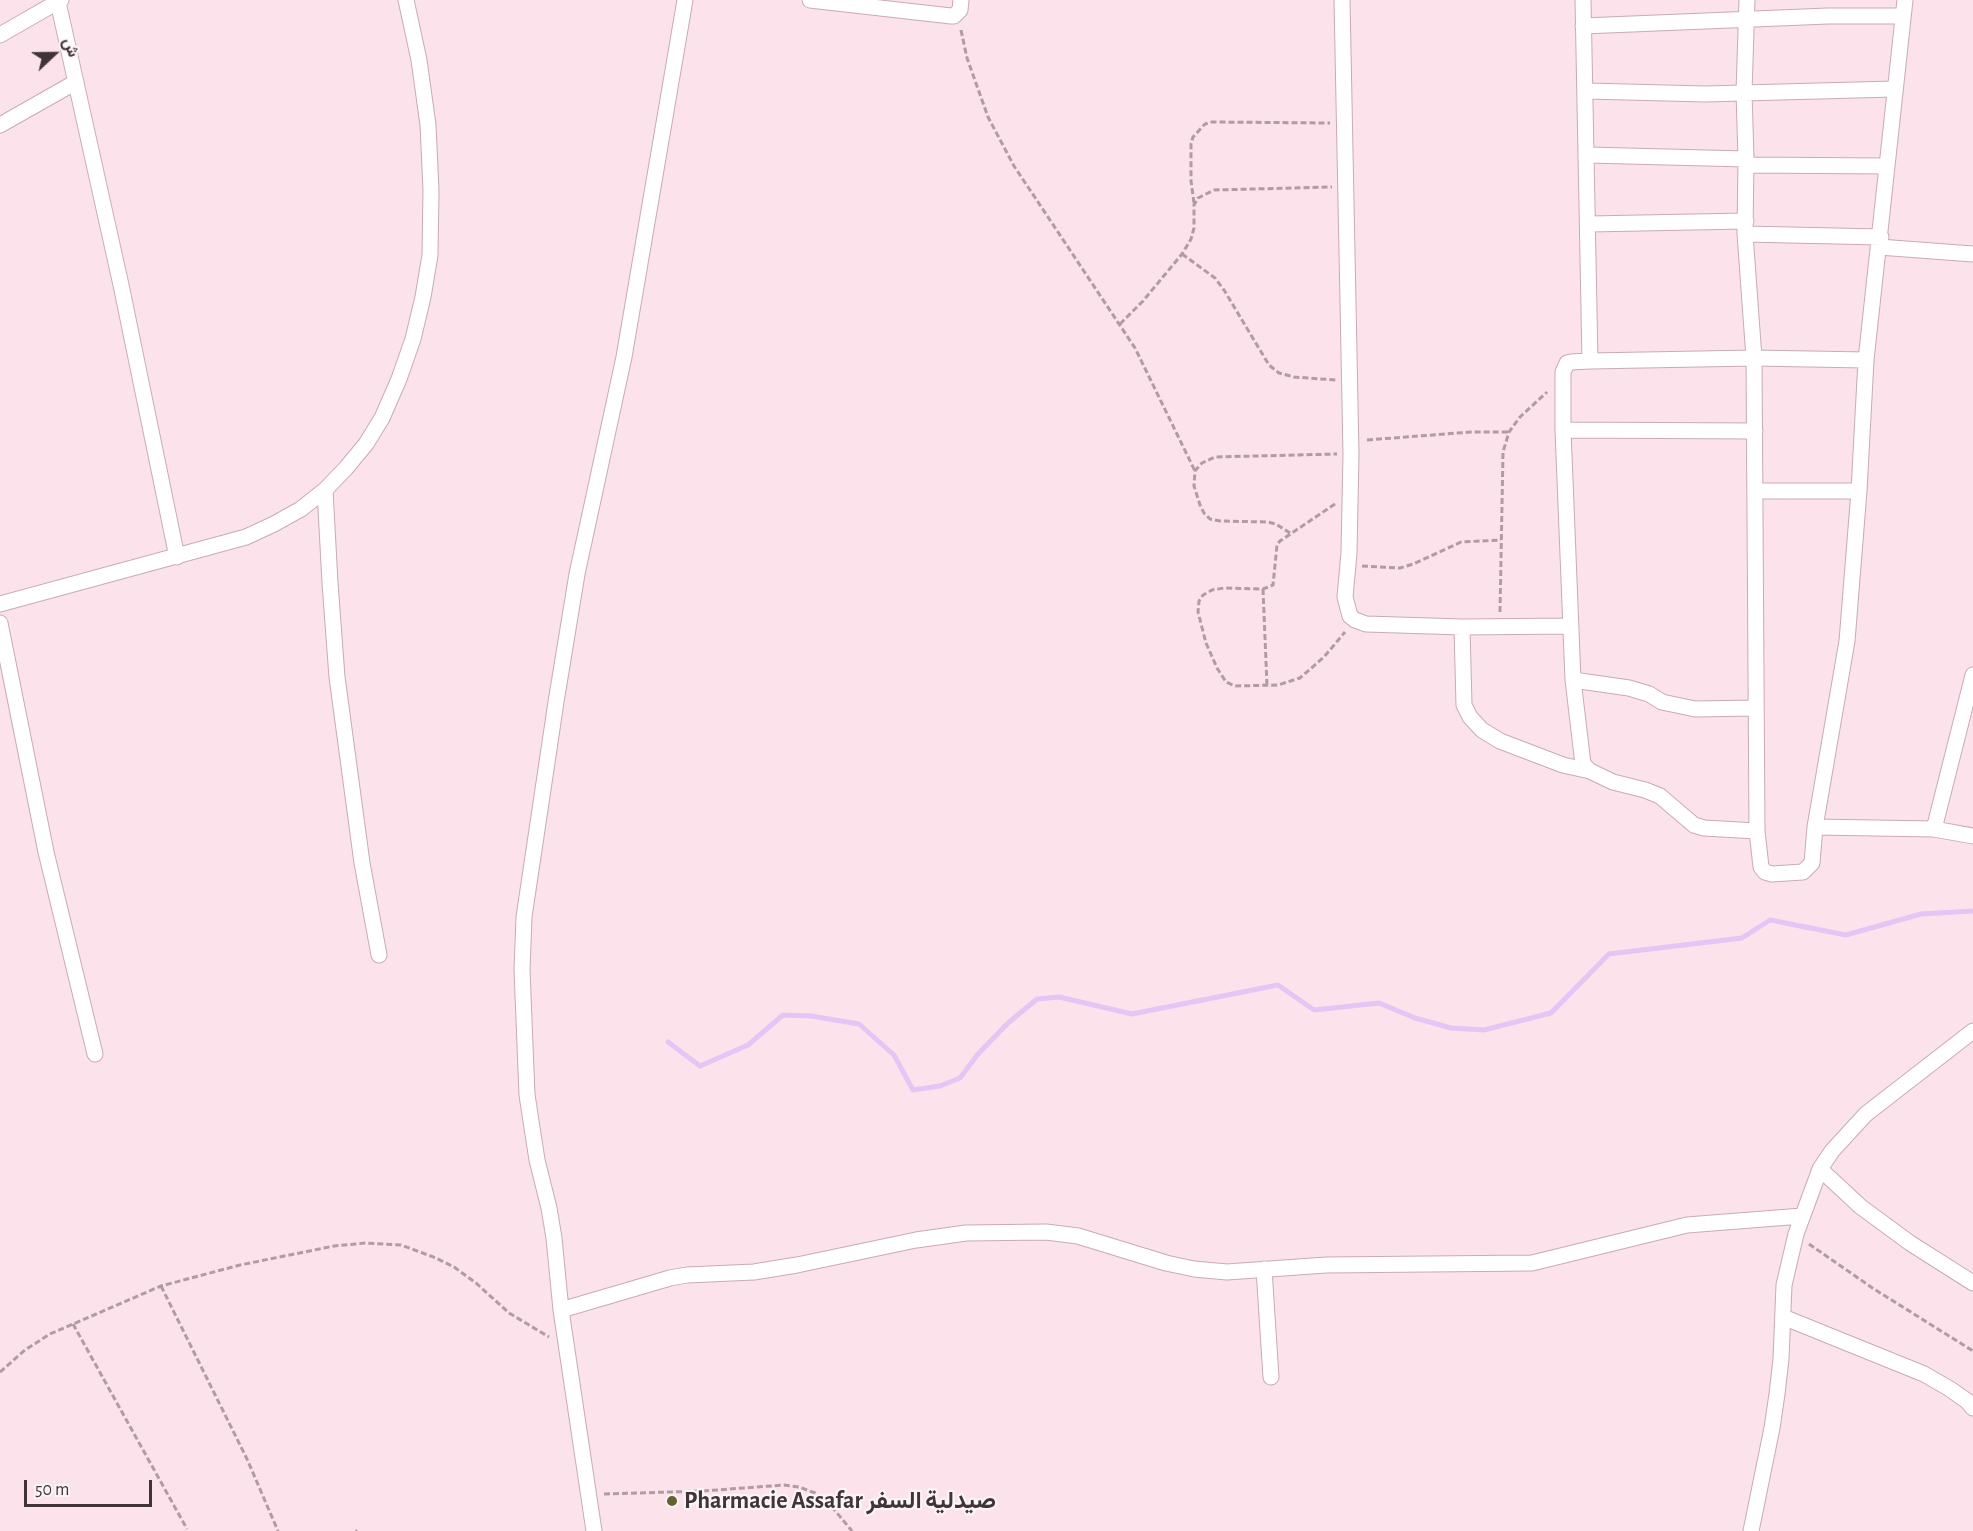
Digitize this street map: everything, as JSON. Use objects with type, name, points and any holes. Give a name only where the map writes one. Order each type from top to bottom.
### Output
[{"type":"street","points":[[0,604],[246,537],[274,524],[301,509],[325,490],[353,460],[382,418],[413,339],[430,255],[431,190],[428,125],[419,60],[406,0]]},
{"type":"street","points":[[594,1531],[561,1310],[554,1238],[537,1160],[527,1095],[522,970],[524,917],[577,574],[624,357],[685,0]]},
{"type":"street","points":[[1342,0],[1351,447],[1351,493],[1345,597],[1350,616],[1366,624],[1462,627],[1571,626]]},
{"type":"street","points":[[1583,0],[1590,361]]},
{"type":"street","points":[[1583,26],[1746,20],[1904,8],[1866,360],[1859,491],[1847,641],[1815,827],[1812,863],[1803,872],[1797,873],[1765,872],[1761,867],[1757,831],[1754,358],[1745,228],[1744,92],[1746,20],[1747,0]]},
{"type":"street","points":[[0,35],[37,7],[60,1],[177,556]]},
{"type":"street","points":[[819,1],[887,4],[951,16],[959,7]]},
{"type":"street","points":[[0,125],[76,82]]},
{"type":"street","points":[[1586,91],[1638,94],[1894,89]]},
{"type":"street","points":[[1587,155],[1887,166]]},
{"type":"street","points":[[1589,224],[1745,228],[1973,254]]},
{"type":"street","points":[[1590,771],[1583,764],[1573,680],[1563,430],[1563,372],[1567,363],[1754,358],[1866,360]]},
{"type":"street","points":[[1563,430],[1755,431]]},
{"type":"street","points":[[325,490],[330,584],[343,723],[362,863],[379,955]]},
{"type":"street","points":[[1755,491],[1859,491]]},
{"type":"street","points":[[0,623],[46,852],[95,1054]]},
{"type":"street","points":[[1462,627],[1464,705],[1470,717],[1482,730],[1500,741],[1563,765],[1590,771],[1613,782],[1660,796],[1694,825],[1704,828],[1757,831]]},
{"type":"street","points":[[1934,829],[1973,675]]},
{"type":"street","points":[[1573,680],[1629,688],[1649,694],[1662,702],[1695,710],[1755,708]]},
{"type":"street","points":[[1815,827],[1934,829],[1973,836]]},
{"type":"street","points":[[1751,1531],[1772,1428],[1781,1359],[1784,1285],[1796,1234],[1820,1169],[1832,1151],[1866,1114],[1973,1031]]},
{"type":"street","points":[[1820,1169],[1868,1213],[1918,1249],[1973,1283]]},
{"type":"street","points":[[561,1310],[670,1278],[770,1270],[916,1240],[966,1233],[1057,1233],[1078,1236],[1166,1263],[1194,1269],[1227,1272],[1356,1264],[1501,1265],[1532,1263],[1687,1226],[1802,1216]]},
{"type":"street","points":[[1264,1269],[1271,1377]]},
{"type":"street","points":[[1783,1317],[1924,1374],[1950,1389],[1973,1408]]},
{"type":"path","points":[[959,7],[968,58],[988,117],[1014,166],[1135,348],[1195,471],[1194,486],[1204,513],[1210,519],[1220,522],[1268,522],[1290,533]]},
{"type":"path","points":[[1120,324],[1143,301],[1182,254],[1191,239],[1194,228],[1194,205],[1191,181],[1191,144],[1193,137],[1205,124],[1212,122],[1345,123]]},
{"type":"path","points":[[1194,205],[1198,198],[1214,190],[1346,187]]},
{"type":"path","points":[[1182,254],[1197,263],[1219,284],[1259,351],[1269,365],[1279,373],[1294,377],[1349,381]]},
{"type":"path","points":[[1500,626],[1503,452],[1509,432],[1520,417],[1563,372]]},
{"type":"path","points":[[1195,471],[1202,463],[1215,457],[1351,447],[1461,433],[1509,432]]},
{"type":"path","points":[[1351,493],[1290,533],[1277,545],[1273,585],[1263,589],[1212,590],[1203,595],[1199,602],[1198,612],[1206,643],[1226,682],[1235,686],[1278,685],[1300,678],[1324,657],[1354,620]]},
{"type":"path","points":[[1348,564],[1400,568],[1461,542],[1501,540]]},
{"type":"path","points":[[1263,589],[1267,686]]},
{"type":"path","points":[[1796,1234],[1874,1289],[1973,1351]]},
{"type":"path","points":[[0,1372],[25,1350],[50,1334],[161,1286],[240,1265],[334,1246],[366,1243],[401,1245],[454,1267],[476,1283],[509,1313],[567,1347]]},
{"type":"path","points":[[161,1286],[247,1458],[278,1531]]},
{"type":"path","points":[[73,1324],[187,1529]]},
{"type":"path","points":[[588,1494],[704,1491],[784,1485],[799,1487],[827,1501],[852,1531]]},
{"type":"waterway","points":[[668,1042],[700,1066],[748,1045],[783,1015],[811,1016],[859,1024],[894,1055],[913,1090],[940,1086],[960,1078],[978,1054],[1008,1023],[1037,999],[1059,997],[1132,1014],[1278,985],[1314,1010],[1379,1003],[1415,1018],[1451,1028],[1484,1030],[1551,1013],[1609,954],[1742,938],[1770,920],[1846,935],[1921,914],[1973,911]]},
{"type":"place","name":"Pharmacie Assafar صيدلية السفر","points":[[672,1501]]}]
